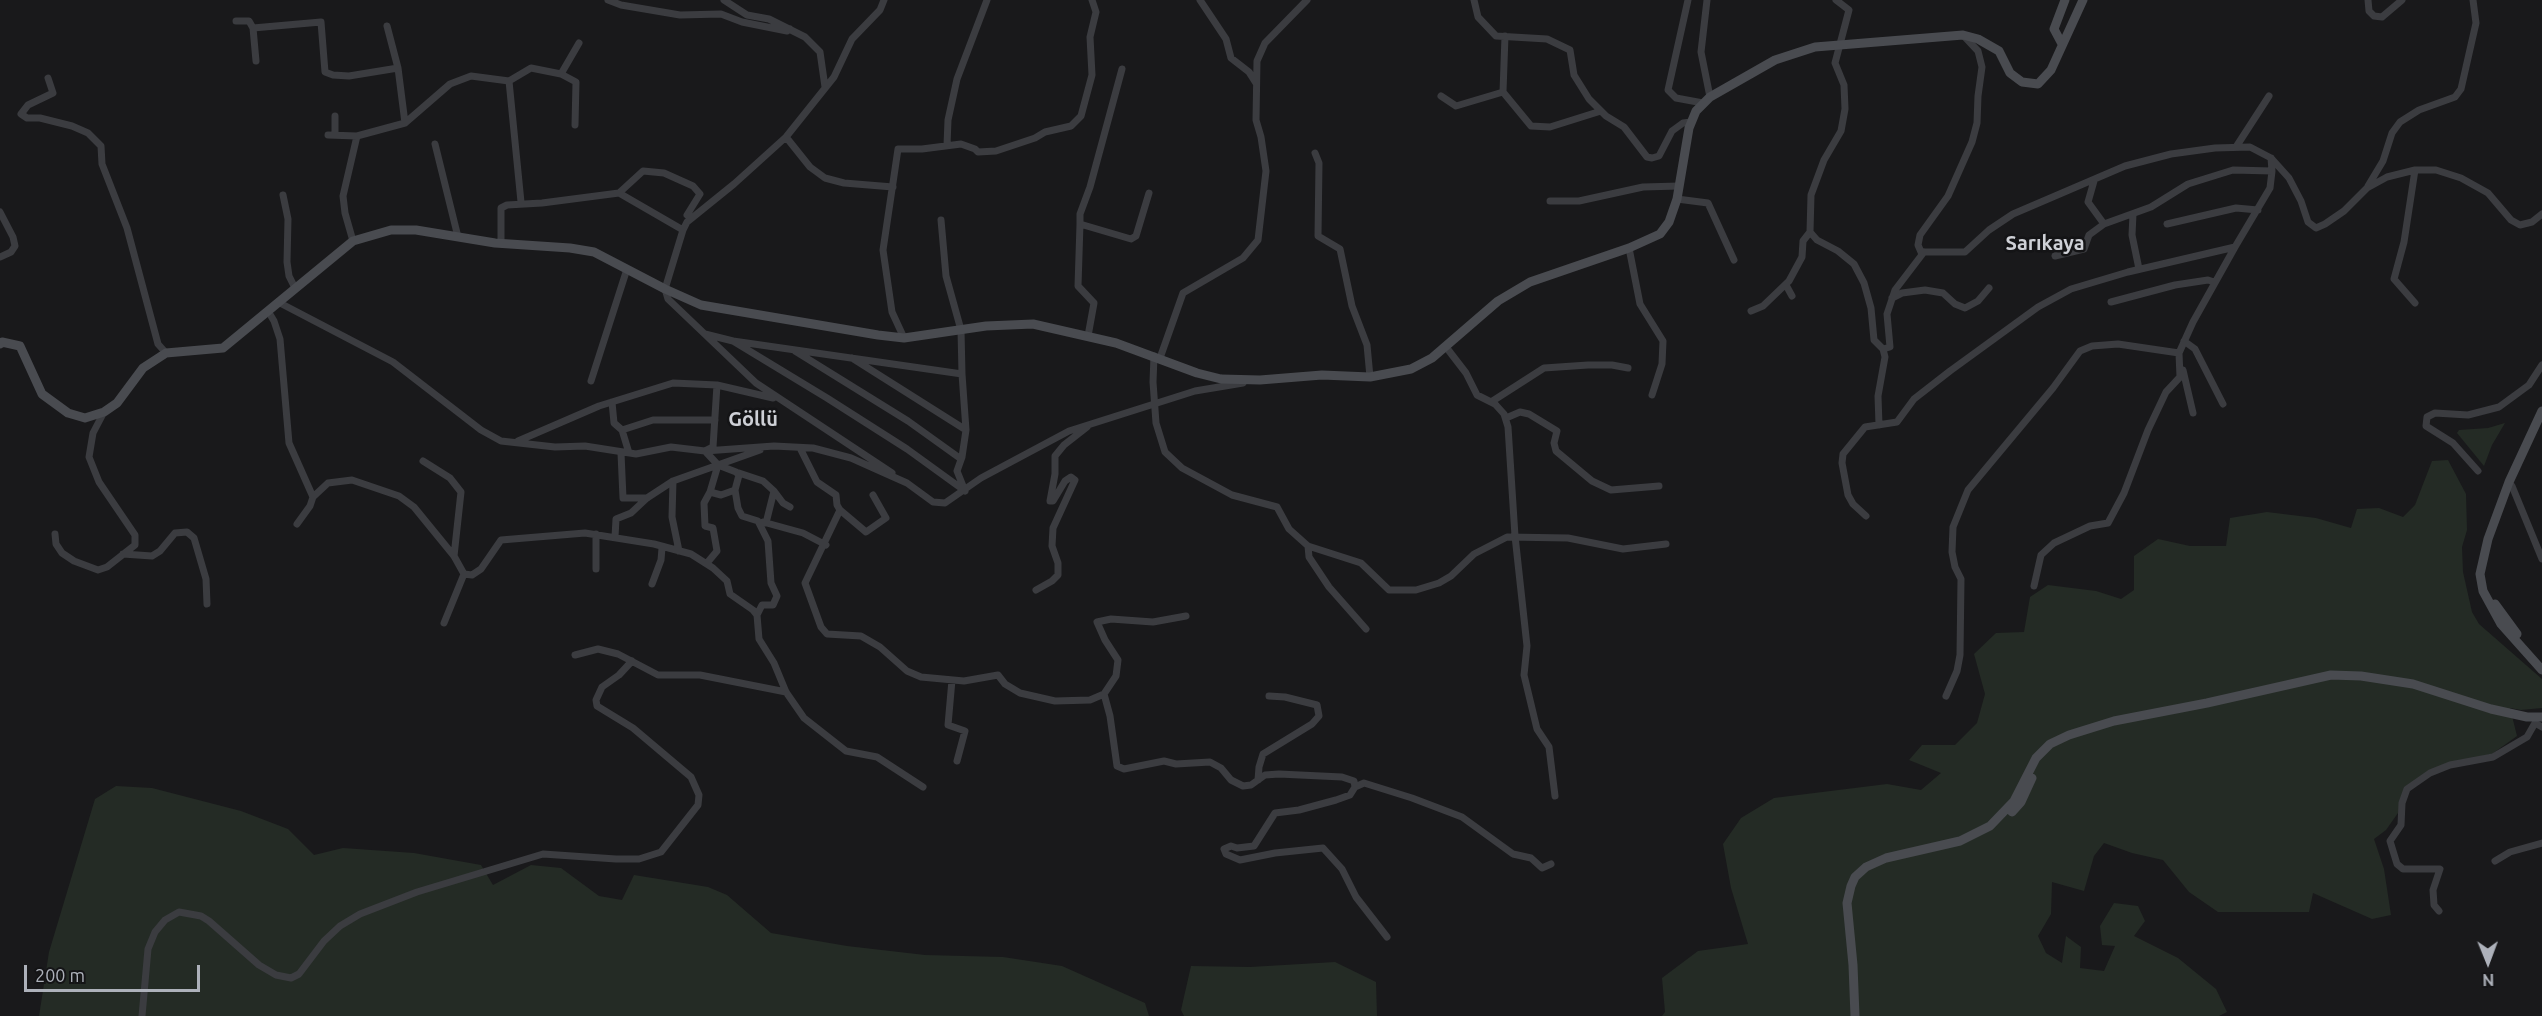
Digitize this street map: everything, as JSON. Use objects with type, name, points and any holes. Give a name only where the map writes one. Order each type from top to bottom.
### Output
[{"type":"street","points":[[608,0],[621,5],[680,15],[721,14],[742,22],[788,31],[790,28]]},
{"type":"street","points":[[724,0],[747,15],[769,19],[790,28],[805,38],[820,52],[825,87]]},
{"type":"street","points":[[884,0],[880,10],[852,39],[834,77],[786,136],[734,184],[691,218],[683,230],[664,289],[668,299],[756,383],[933,502],[945,503],[981,478],[1069,431],[1195,391],[1260,380],[1322,375],[1370,376],[1411,369],[1432,358],[1498,301],[1530,282],[1629,248],[1660,234],[1669,222],[1677,199],[1691,122],[1707,100],[1775,60],[1815,47],[1963,35],[1978,39],[1999,51],[2010,73],[2022,82],[2038,84],[2051,70],[2083,0]]},
{"type":"street","points":[[947,145],[948,120],[957,79],[987,0]]},
{"type":"street","points":[[904,338],[892,312],[883,250],[898,149],[922,149],[961,144],[978,152],[996,151],[1046,132],[1071,126],[1081,116],[1092,75],[1090,37],[1096,12],[1092,0]]},
{"type":"street","points":[[1200,0],[1226,39],[1231,58],[1249,72],[1256,83]]},
{"type":"street","points":[[1307,0],[1265,43],[1257,61],[1256,120],[1266,171],[1258,240],[1243,258],[1183,293],[1157,357],[1153,382],[1156,423],[1165,452],[1182,468],[1232,495],[1277,507],[1289,529],[1308,546],[1361,563],[1389,590],[1416,590],[1439,583],[1451,576],[1474,554],[1507,537],[1568,538],[1623,549],[1666,544]]},
{"type":"street","points":[[1474,0],[1478,17],[1496,36],[1547,39],[1570,50],[1577,81],[1589,99],[1601,111],[1624,127],[1647,157],[1659,156],[1672,131],[1683,123],[1691,122]]},
{"type":"street","points":[[1688,0],[1668,90],[1676,98],[1707,100]]},
{"type":"street","points":[[1707,0],[1701,52],[1707,100]]},
{"type":"street","points":[[1751,311],[1763,306],[1786,285],[1797,269],[1802,257],[1803,241],[1810,232],[1810,195],[1824,160],[1841,131],[1845,109],[1844,85],[1835,63],[1849,10],[1836,0]]},
{"type":"street","points":[[2062,44],[2054,29],[2065,0]]},
{"type":"street","points":[[2368,0],[2369,11],[2374,16],[2382,17],[2402,0]]},
{"type":"street","points":[[1963,35],[1978,51],[1983,68],[1978,96],[1977,123],[1972,142],[1948,196],[1920,235],[1918,245],[1921,252],[1965,252],[1989,230],[2013,214],[2125,166],[2171,154],[2236,147],[2250,147],[2271,158],[2289,178],[2301,201],[2308,222],[2316,228],[2325,224],[2344,211],[2367,188],[2383,160],[2392,133],[2400,122],[2419,110],[2455,97],[2461,89],[2476,23],[2473,0]]},
{"type":"street","points":[[236,21],[249,21],[253,28],[256,61]]},
{"type":"street","points":[[253,28],[321,22],[325,72],[333,75],[349,76],[398,68]]},
{"type":"street","points":[[387,26],[398,68],[405,123]]},
{"type":"street","points":[[1505,36],[1503,92],[1531,126],[1550,126],[1601,111]]},
{"type":"street","points":[[561,74],[579,43]]},
{"type":"street","points":[[335,116],[332,135],[357,136],[405,123],[450,84],[471,76],[509,81],[531,68],[561,74],[576,82],[575,126]]},
{"type":"street","points":[[1088,336],[1094,303],[1078,286],[1080,214],[1090,187],[1122,69]]},
{"type":"street","points":[[48,78],[53,93],[28,105],[21,114],[27,118],[40,118],[72,126],[88,133],[101,146],[102,164],[127,228],[158,344],[166,353]]},
{"type":"street","points":[[509,81],[521,202]]},
{"type":"street","points":[[1441,96],[1456,106],[1503,92]]},
{"type":"street","points":[[2236,147],[2269,96]]},
{"type":"street","points":[[353,241],[343,196],[357,136]]},
{"type":"street","points":[[786,136],[810,167],[825,178],[844,183],[893,187]]},
{"type":"street","points":[[435,144],[458,237]]},
{"type":"street","points":[[1315,153],[1319,163],[1318,236],[1340,249],[1352,306],[1367,345],[1370,376]]},
{"type":"street","points":[[2034,586],[2041,555],[2054,543],[2090,526],[2108,523],[2124,493],[2148,430],[2166,392],[2180,377],[2179,353],[2184,341],[2214,282],[2270,188],[2271,158]]},
{"type":"street","points":[[2055,256],[2084,249],[2090,235],[2104,224],[2151,207],[2188,184],[2233,170],[2272,171]]},
{"type":"street","points":[[2367,188],[2387,177],[2415,170],[2436,170],[2461,178],[2488,193],[2511,220],[2520,225],[2532,222],[2542,214]]},
{"type":"street","points":[[2415,170],[2404,242],[2394,279],[2415,303]]},
{"type":"street","points":[[501,243],[501,208],[507,204],[542,203],[619,193],[643,171],[664,173],[693,186],[700,194],[687,215],[691,218]]},
{"type":"street","points":[[2094,181],[2088,202],[2104,224]]},
{"type":"street","points":[[1550,201],[1579,201],[1643,187],[1679,186]]},
{"type":"street","points":[[619,193],[683,230]]},
{"type":"street","points":[[1080,224],[1131,239],[1136,236],[1149,193]]},
{"type":"street","points":[[283,195],[288,219],[287,262],[289,276],[295,288]]},
{"type":"street","points":[[1677,199],[1708,202],[1734,260]]},
{"type":"street","points":[[2167,224],[2236,208],[2258,210]]},
{"type":"street","points":[[0,213],[13,237],[15,246],[11,252],[0,257]]},
{"type":"street","points":[[2133,214],[2132,235],[2139,269]]},
{"type":"street","points":[[941,220],[946,276],[961,330],[966,430],[957,471],[964,490]]},
{"type":"street","points":[[0,344],[2,342],[20,346],[42,394],[68,413],[85,418],[104,412],[117,403],[143,368],[166,353],[223,348],[353,241],[391,230],[416,230],[501,243],[594,252],[664,289],[701,305],[728,310],[904,338],[986,326],[1033,324],[1116,343],[1213,377],[1260,380]]},
{"type":"street","points":[[1810,232],[1817,240],[1838,251],[1854,264],[1867,291],[1874,340],[1883,350],[1885,357],[1878,396],[1879,425]]},
{"type":"street","points":[[1866,516],[1853,504],[1848,495],[1842,463],[1843,454],[1864,427],[1897,422],[1914,399],[2037,307],[2071,289],[2139,269],[2235,247]]},
{"type":"street","points":[[1629,248],[1640,304],[1663,341],[1662,364],[1652,395]]},
{"type":"street","points":[[1883,350],[1890,346],[1887,314],[1892,298],[1900,281],[1924,252]]},
{"type":"street","points":[[591,381],[627,269]]},
{"type":"street","points":[[2111,302],[2175,285],[2208,280],[2214,282]]},
{"type":"street","points":[[1786,285],[1792,296]]},
{"type":"street","points":[[1892,298],[1902,293],[1925,290],[1943,294],[1955,304],[1965,308],[1978,302],[1989,288]]},
{"type":"street","points":[[278,302],[393,362],[481,430],[501,441],[555,447],[585,446],[625,453],[671,447],[705,452],[774,446],[813,448],[851,458],[907,483]]},
{"type":"street","points":[[268,311],[280,339],[289,443],[313,497]]},
{"type":"street","points":[[702,333],[733,341],[962,374]]},
{"type":"street","points":[[733,341],[907,449],[964,490]]},
{"type":"street","points":[[2184,341],[2195,349],[2223,404]]},
{"type":"street","points":[[1946,696],[1957,670],[1960,655],[1961,579],[1955,567],[1952,552],[1953,527],[1968,490],[2053,388],[2080,351],[2091,346],[2118,344],[2179,353]]},
{"type":"street","points":[[1446,347],[1466,373],[1477,395],[1496,404],[1506,418],[1515,536],[1527,646],[1524,675],[1538,729],[1549,747],[1555,796]]},
{"type":"street","points":[[793,350],[908,421],[961,459]]},
{"type":"street","points":[[2179,353],[2193,413]]},
{"type":"street","points":[[850,357],[966,430]]},
{"type":"street","points":[[1491,402],[1544,368],[1588,365],[1629,368]]},
{"type":"street","points":[[2478,471],[2452,443],[2426,426],[2427,417],[2435,413],[2468,415],[2499,407],[2529,385],[2542,365]]},
{"type":"street","points":[[516,442],[571,417],[673,383],[717,385],[781,401]]},
{"type":"street","points":[[705,452],[713,447],[717,385]]},
{"type":"street","points":[[612,402],[614,423],[622,430],[625,453],[623,498],[635,500],[647,498]]},
{"type":"street","points":[[2542,411],[2509,482],[2488,539],[2480,574],[2483,591],[2497,618],[2542,670]]},
{"type":"street","points":[[55,534],[56,544],[62,553],[76,562],[98,570],[107,567],[135,545],[135,535],[99,482],[89,458],[93,433],[104,412]]},
{"type":"street","points":[[1506,418],[1520,412],[1529,414],[1557,431],[1554,443],[1556,451],[1601,486],[1611,490],[1659,486]]},
{"type":"street","points":[[622,430],[652,420],[716,420]]},
{"type":"street","points":[[2542,420],[2512,486],[2488,556],[2486,583],[2501,613],[2542,663]]},
{"type":"street","points":[[1036,590],[1058,575],[1058,563],[1052,546],[1053,528],[1074,480],[1071,477],[1065,481],[1053,501],[1050,501],[1055,474],[1055,456],[1064,445],[1094,422]]},
{"type":"street","points":[[615,537],[616,519],[631,513],[647,498],[673,481],[774,446]]},
{"type":"street","points":[[800,448],[817,482],[836,495],[840,510],[866,532],[886,518],[873,495]]},
{"type":"street","points":[[705,452],[718,465],[763,481],[774,490],[783,503],[790,507]]},
{"type":"street","points":[[423,461],[450,478],[461,492],[454,556]]},
{"type":"street","points":[[707,563],[717,551],[713,528],[705,526],[704,503],[710,492],[718,465]]},
{"type":"street","points":[[736,472],[739,475],[735,490],[742,516],[803,533],[826,545]]},
{"type":"street","points":[[297,524],[310,506],[313,497],[328,483],[352,480],[399,496],[414,507],[454,556],[464,574]]},
{"type":"street","points":[[673,481],[672,517],[679,551]]},
{"type":"street","points":[[2512,486],[2542,559]]},
{"type":"street","points":[[710,492],[721,495],[735,490]]},
{"type":"street","points":[[766,523],[774,490]]},
{"type":"street","points":[[840,510],[826,545],[805,583],[821,627],[827,634],[861,636],[880,647],[907,671],[921,676],[964,681],[998,675],[1005,684],[1020,693],[1055,701],[1090,700],[1104,694],[1116,676],[1118,660],[1097,622],[1112,619],[1153,622],[1186,616]]},
{"type":"street","points":[[758,521],[768,541],[771,583],[777,596],[773,605],[762,606],[757,615],[759,639],[774,663],[786,692],[804,718],[846,751],[877,757],[923,787]]},
{"type":"street","points":[[123,555],[152,556],[160,551],[175,533],[187,532],[194,538],[206,579],[207,604]]},
{"type":"street","points":[[464,574],[472,575],[481,569],[501,540],[596,534],[654,544],[679,551],[707,563],[727,581],[730,594],[757,615]]},
{"type":"street","points":[[596,534],[596,569]]},
{"type":"street","points":[[1308,546],[1309,557],[1329,587],[1366,629]]},
{"type":"street","points":[[652,584],[661,560],[662,548]]},
{"type":"street","points":[[444,623],[464,574]]},
{"type":"street","points":[[575,655],[598,649],[632,661],[658,675],[700,675],[786,692]]},
{"type":"street","points":[[142,1016],[148,949],[155,932],[165,920],[179,912],[187,912],[209,921],[259,965],[276,975],[291,978],[299,974],[324,941],[340,926],[378,906],[417,892],[543,854],[639,859],[661,852],[698,805],[699,795],[691,777],[633,728],[597,706],[596,700],[602,687],[619,675],[632,661]]},
{"type":"street","points":[[1856,1016],[1846,903],[1855,878],[1876,862],[1960,841],[1990,826],[2014,801],[2036,758],[2050,744],[2070,735],[2114,721],[2331,675],[2361,676],[2413,684],[2540,722]]},
{"type":"street","points":[[951,680],[948,725],[965,731],[957,761]]},
{"type":"street","points":[[1862,1016],[1852,909],[1853,895],[1858,882],[1867,873],[1884,864],[1948,849],[1982,838],[1993,831],[2021,802],[2041,762],[2050,750],[2059,744],[2126,724],[2223,706],[2326,681],[2350,681],[2410,690],[2499,717],[2540,722]]},
{"type":"street","points":[[1104,694],[1110,716],[1117,766],[1133,768],[1164,761],[1176,764],[1209,762],[1221,768],[1231,780],[1243,786],[1251,785],[1264,775],[1280,774],[1342,777],[1354,781],[1355,787]]},
{"type":"street","points":[[1258,780],[1258,767],[1263,754],[1312,724],[1319,716],[1317,705],[1285,697],[1269,696]]},
{"type":"street","points":[[2439,912],[2434,905],[2433,890],[2440,869],[2403,869],[2397,864],[2390,841],[2401,825],[2402,803],[2407,789],[2430,773],[2450,765],[2493,757],[2527,737],[2540,722]]},
{"type":"street","points":[[1387,937],[1356,897],[1342,869],[1323,848],[1275,853],[1240,860],[1226,854],[1224,849],[1231,846],[1237,848],[1254,846],[1275,813],[1299,810],[1336,800],[1350,795],[1355,787],[1364,783],[1462,817],[1513,854],[1531,858],[1542,868],[1551,864]]},
{"type":"street","points":[[2495,861],[2510,852],[2542,843]]},
{"type":"shaded area","points":[[2505,423],[2492,445],[2484,466],[2457,433],[2459,430],[2488,428]]},
{"type":"shaded area","points":[[2448,460],[2466,494],[2467,530],[2462,547],[2463,572],[2472,612],[2479,624],[2542,679],[2542,708],[2521,710],[2510,708],[2517,736],[2492,754],[2445,764],[2409,786],[2398,813],[2386,830],[2374,839],[2384,869],[2391,915],[2372,919],[2313,893],[2309,912],[2218,912],[2189,892],[2163,860],[2132,853],[2104,843],[2094,856],[2084,891],[2052,882],[2051,914],[2038,936],[2046,953],[2062,963],[2066,936],[2081,947],[2080,968],[2104,971],[2115,946],[2102,945],[2100,926],[2114,903],[2138,906],[2145,921],[2134,936],[2178,958],[2216,989],[2227,1012],[2219,1016],[1662,1016],[1665,1012],[1662,978],[1698,951],[1748,944],[1731,888],[1723,844],[1741,818],[1774,798],[1887,784],[1921,790],[1941,773],[1909,760],[1922,745],[1955,745],[1977,723],[1985,694],[1974,654],[1996,633],[2024,632],[2030,597],[2048,585],[2096,591],[2121,599],[2134,590],[2134,556],[2158,539],[2190,546],[2226,546],[2230,518],[2267,512],[2316,518],[2351,528],[2357,509],[2379,508],[2403,517],[2415,505],[2432,461]]},
{"type":"shaded area","points":[[116,786],[152,788],[241,811],[288,829],[314,855],[343,848],[414,853],[481,865],[493,885],[531,865],[561,868],[599,896],[622,900],[634,875],[708,887],[727,895],[771,933],[847,946],[925,955],[1003,957],[1062,966],[1145,1003],[1149,1016],[39,1016],[49,952],[95,799]]},
{"type":"shaded area","points":[[1335,962],[1376,982],[1377,1016],[1184,1016],[1181,1010],[1191,966],[1250,967]]},
{"type":"district","name":"Sarıkaya","points":[[2045,243]]},
{"type":"district","name":"Göllü","points":[[753,419]]}]
